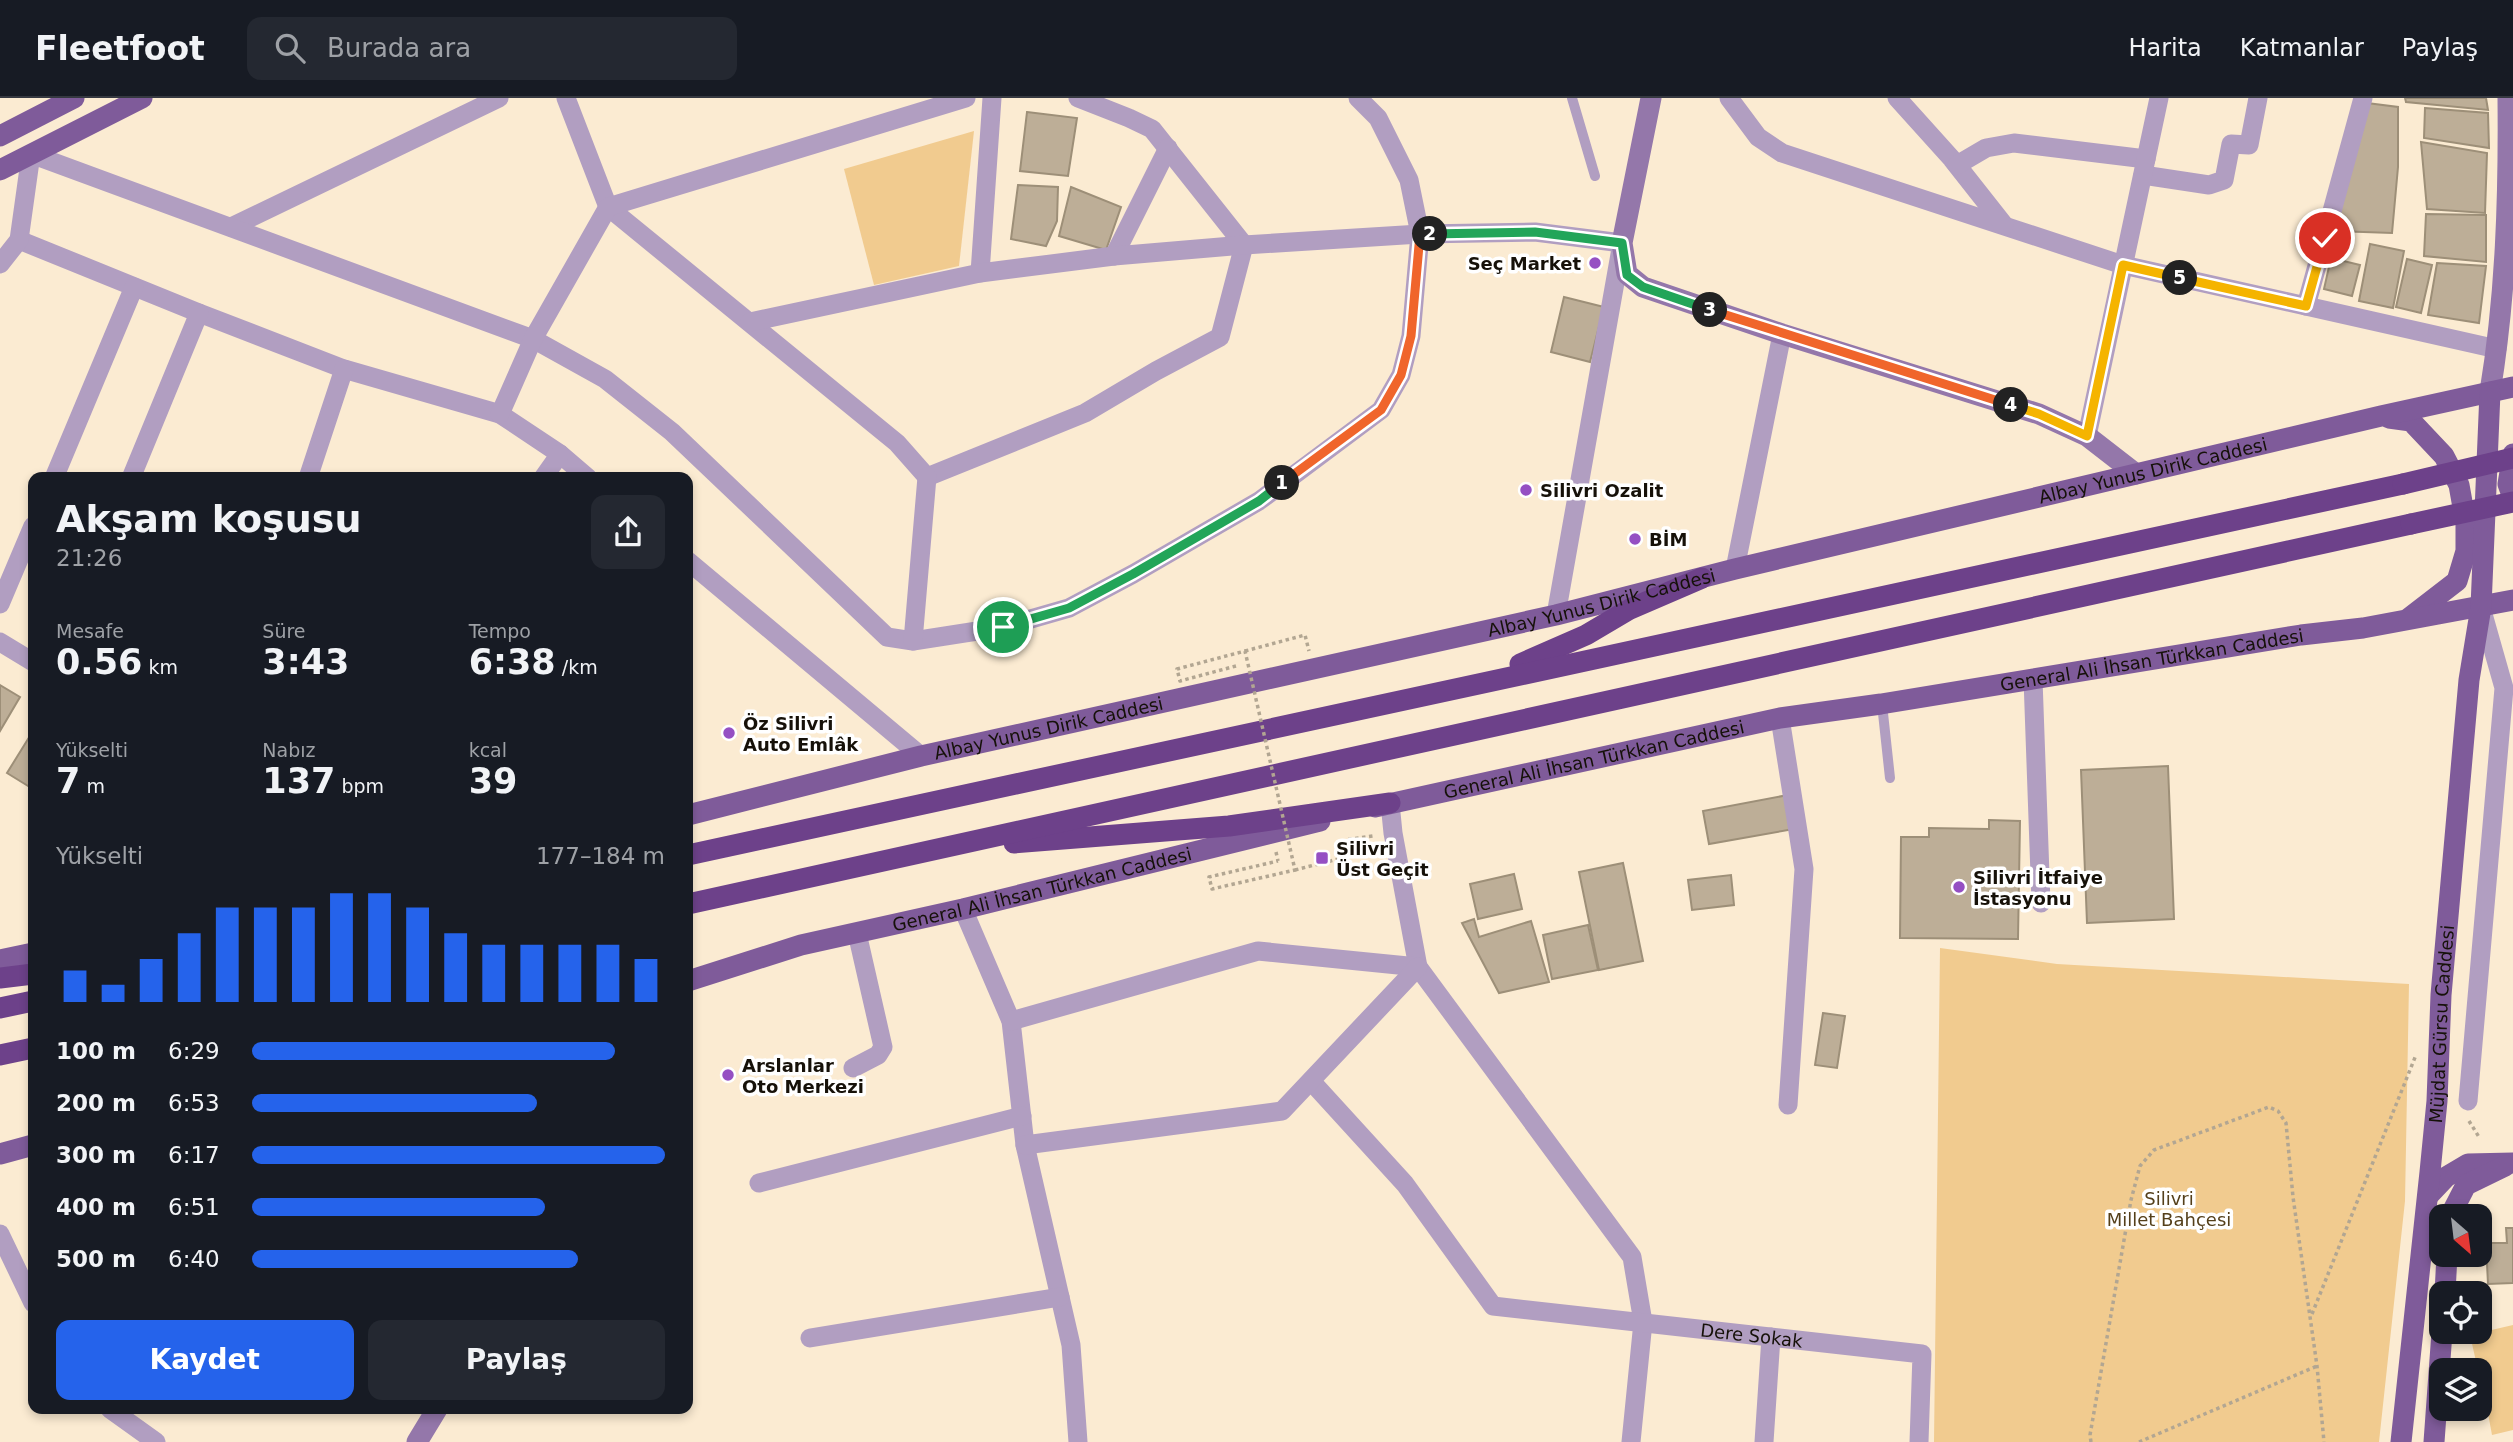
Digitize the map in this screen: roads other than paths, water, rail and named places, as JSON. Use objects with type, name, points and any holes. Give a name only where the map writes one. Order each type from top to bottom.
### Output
[{"type":"highway","points":[[693,854],[2403,484],[2513,456]]},
{"type":"highway","points":[[693,903],[2513,500]]},
{"type":"highway","points":[[1478,682],[1586,635],[1630,609],[1702,578]]},
{"type":"highway","points":[[953,846],[1071,840],[1229,826],[1390,803]]},
{"type":"highway","points":[[0,978],[28,975]]},
{"type":"highway","points":[[0,1008],[28,1002]]},
{"type":"highway","points":[[0,1055],[28,1049]]},
{"type":"main road","points":[[0,136],[74,98]]},
{"type":"main road","points":[[0,170],[142,98]]},
{"type":"main road","points":[[1651,98],[1622,243],[1627,275],[1643,287],[1782,334],[2039,414],[2087,436],[2136,474]]},
{"type":"main road","points":[[2490,392],[2507,307],[2508,98]]},
{"type":"main road","name":"Albay Yunus Dirik Caddesi","points":[[693,814],[921,756],[1556,615],[1735,569],[2513,387]]},
{"type":"main road","name":"Müjdat Gürsu Caddesi","points":[[2401,1442],[2437,1101],[2441,995],[2469,680],[2481,607],[2490,392]]},
{"type":"main road","points":[[2381,416],[2411,421],[2444,457],[2459,485],[2466,524],[2466,551],[2457,581],[2407,620]]},
{"type":"main road","points":[[2513,456],[2508,484],[2513,500]]},
{"type":"main road","name":"General Ali İhsan Türkkan Caddesi","points":[[693,979],[801,945],[963,909],[1390,803],[1470,788],[1780,718],[2407,620],[2513,600]]},
{"type":"main road","points":[[0,960],[28,954]]},
{"type":"main road","points":[[0,1154],[28,1146]]},
{"type":"main road","points":[[2428,1196],[2446,1177],[2468,1164],[2513,1164]]},
{"type":"main road","points":[[2456,1204],[2466,1185],[2501,1167],[2513,1164]]},
{"type":"main road","points":[[2434,1442],[2441,1344]]},
{"type":"main road","points":[[417,1442],[434,1414]]},
{"type":"street","points":[[231,228],[499,98]]},
{"type":"street","points":[[566,98],[608,206],[897,443],[927,477],[913,641]]},
{"type":"street","points":[[980,273],[992,98]]},
{"type":"street","points":[[1078,98],[1152,129],[1244,245]]},
{"type":"street","points":[[0,264],[19,240],[31,153],[533,339],[615,386],[672,432],[887,637],[913,641],[1003,627],[1069,608],[1259,501],[1381,410],[1401,375],[1411,336],[1420,234],[1409,180],[1378,118],[1358,98]]},
{"type":"street","points":[[1729,98],[1758,137],[1782,153],[2123,265],[2497,349]]},
{"type":"street","points":[[1897,98],[1957,165],[2004,225]]},
{"type":"street","points":[[2087,436],[2159,98]]},
{"type":"street","points":[[1957,165],[1986,148],[2014,143],[2145,167],[2209,185],[2224,180],[2231,144],[2249,145],[2258,98]]},
{"type":"street","points":[[2306,306],[2363,98]]},
{"type":"street","points":[[500,414],[533,339],[608,206],[955,99]]},
{"type":"street","points":[[1114,256],[1168,148]]},
{"type":"street","points":[[750,322],[980,273],[1114,256],[1420,234],[1535,232],[1622,243],[1556,615]]},
{"type":"street","points":[[19,240],[344,369],[500,414],[560,454],[581,472]]},
{"type":"street","points":[[927,477],[1085,413],[1220,337],[1244,245]]},
{"type":"street","points":[[57,472],[134,287]]},
{"type":"street","points":[[133,472],[199,313]]},
{"type":"street","points":[[1735,569],[1782,334]]},
{"type":"street","points":[[310,472],[344,369]]},
{"type":"street","points":[[547,472],[560,454]]},
{"type":"street","points":[[0,604],[28,538]]},
{"type":"street","points":[[693,566],[921,756]]},
{"type":"street","points":[[2468,1101],[2504,688],[2481,607]]},
{"type":"street","points":[[0,642],[28,659]]},
{"type":"street","points":[[2034,679],[2042,903]]},
{"type":"street","points":[[1780,718],[1804,869],[1788,1105]]},
{"type":"street","points":[[1390,803],[1393,834],[1418,967],[1632,1257],[1643,1322],[1631,1442]]},
{"type":"street","points":[[963,909],[1011,1021],[1025,1145],[1071,1345],[1078,1442]]},
{"type":"street","points":[[853,1068],[878,1055],[883,1047],[856,933]]},
{"type":"street","points":[[1011,1021],[1258,951],[1418,967]]},
{"type":"street","points":[[1025,1145],[1282,1111],[1418,967]]},
{"type":"street","name":"Dere Sokak","points":[[1311,1080],[1405,1184],[1493,1306],[1922,1354],[1919,1442]]},
{"type":"street","points":[[759,1184],[1022,1116]]},
{"type":"street","points":[[0,1234],[28,1293]]},
{"type":"street","points":[[810,1338],[1060,1297]]},
{"type":"street","points":[[1764,1442],[1771,1337]]},
{"type":"street","points":[[117,1414],[156,1442]]},
{"type":"lane","points":[[1572,98],[1595,176]]},
{"type":"lane","points":[[1881,704],[1890,778]]},
{"type":"place","name":"Seç Market","points":[[1595,263]]},
{"type":"place","name":"Silivri Ozalit","points":[[1526,490]]},
{"type":"place","name":"BİM","points":[[1635,539]]},
{"type":"place","name":"Öz Silivri Auto Emlâk","points":[[729,733]]},
{"type":"place","name":"Silivri Üst Geçit","points":[[1322,858]]},
{"type":"place","name":"Silivri İtfaiye İstasyonu","points":[[1959,887]]},
{"type":"place","name":"Arslanlar Oto Merkezi","points":[[728,1075]]},
{"type":"park label","name":"Silivri Millet Bahçesi","points":[[2169,1208]]}]
